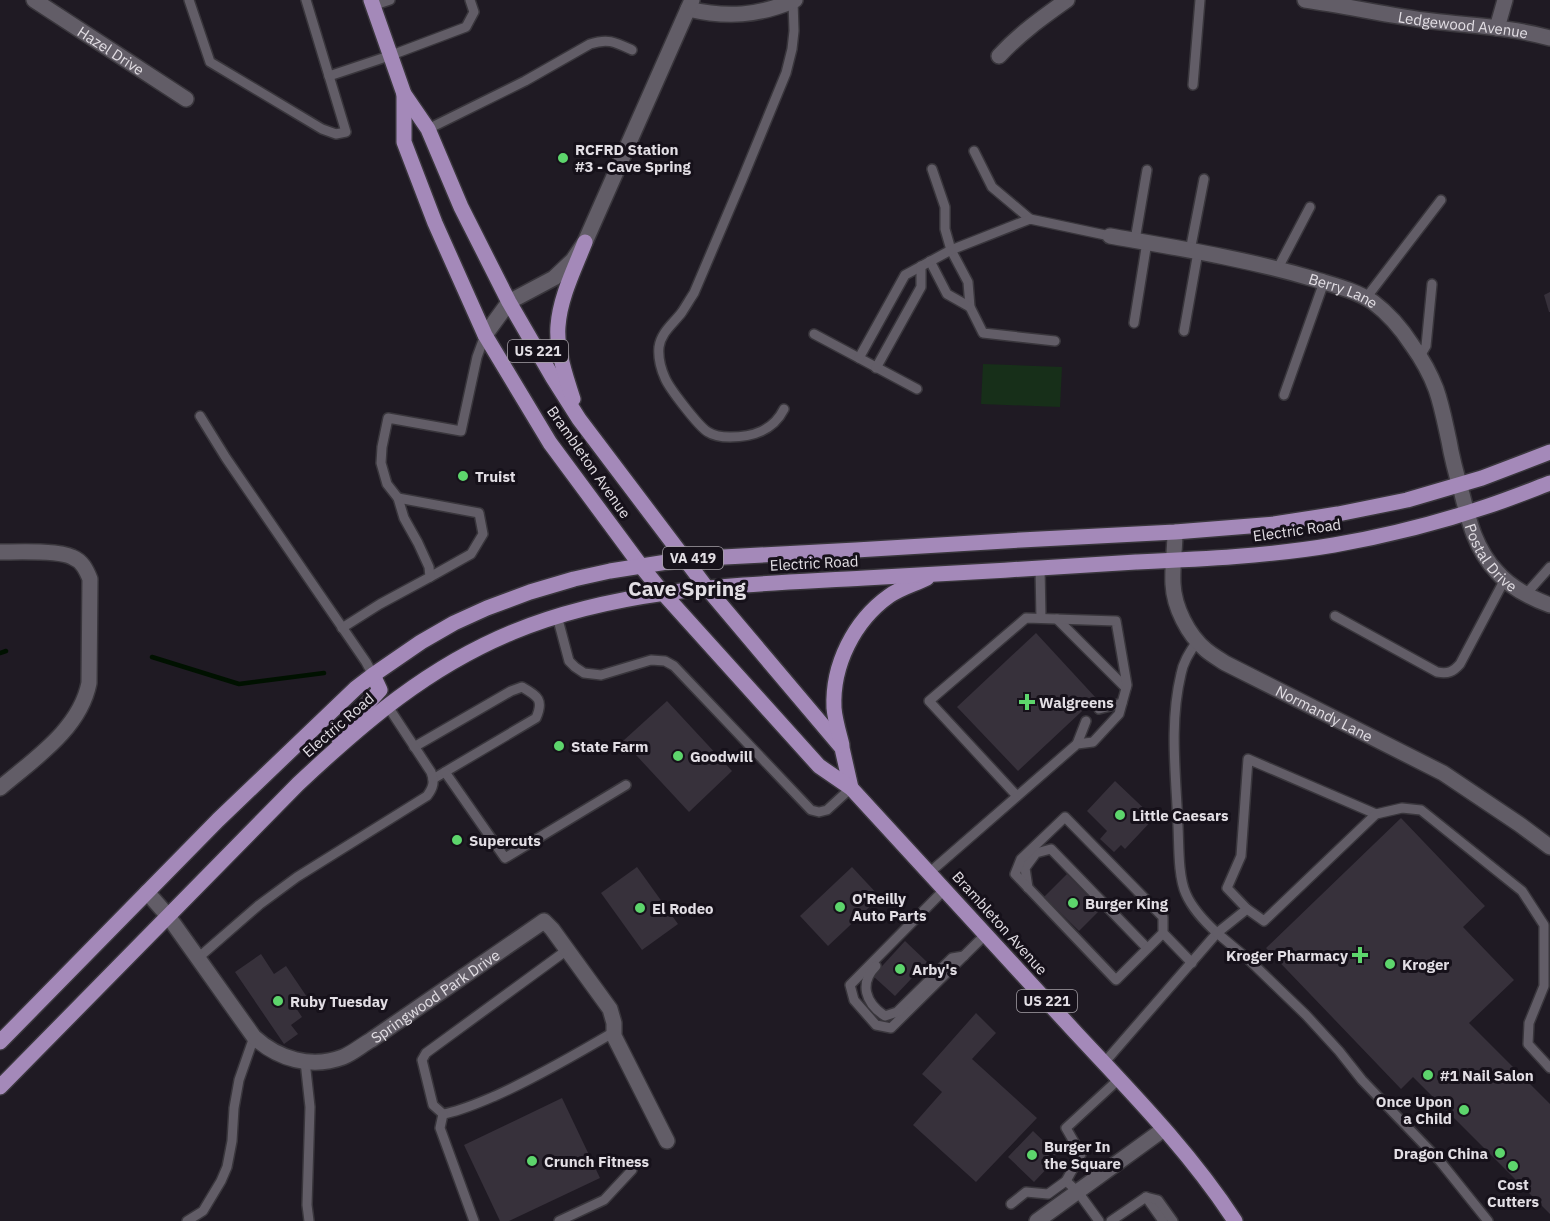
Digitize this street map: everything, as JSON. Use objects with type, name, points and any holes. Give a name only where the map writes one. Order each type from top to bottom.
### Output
[{"type":"main road","name":"Brambleton Avenue","points":[[372,3],[404,94],[428,129],[461,207],[509,302],[579,419],[706,587],[842,748],[851,788]]},
{"type":"main road","name":"Brambleton Avenue","points":[[404,94],[404,142],[435,223],[485,335],[550,443],[663,593],[819,766],[851,788],[1119,1079],[1216,1192],[1235,1221]]},
{"type":"main road","points":[[579,419],[561,361],[557,327],[564,299],[585,242]]},
{"type":"main road","name":"Electric Road","points":[[0,1042],[244,795],[356,688],[421,642],[487,608],[574,579],[686,559],[1175,532],[1274,524],[1407,500],[1460,485],[1550,452]]},
{"type":"main road","name":"Electric Road","points":[[0,1087],[329,755],[387,705],[425,679],[512,632],[557,616],[624,598],[706,587],[1174,560],[1275,553],[1334,545],[1406,530],[1467,513],[1550,483]]},
{"type":"main road","points":[[842,748],[834,709],[836,678],[845,647],[865,616],[890,594],[937,574]]},
{"type":"main road","points":[[329,755],[348,724],[380,690],[373,675]]},
{"type":"street","name":"Hazel Drive","points":[[34,0],[186,99]]},
{"type":"street","points":[[485,335],[509,302],[554,278],[573,260],[585,242],[690,4],[707,13],[732,15],[751,14],[794,0]]},
{"type":"street","points":[[999,56],[1034,24],[1067,0]]},
{"type":"street","name":"Ledgewood Avenue","points":[[1305,0],[1431,21],[1533,33],[1550,38]]},
{"type":"street","points":[[1497,28],[1505,0]]},
{"type":"street","name":"Berry Lane","points":[[1110,236],[1278,268],[1366,298],[1389,315],[1403,331],[1420,356],[1436,387],[1460,485]]},
{"type":"street","name":"Postal Drive","points":[[1460,485],[1473,535],[1497,573],[1526,594],[1550,605]]},
{"type":"street","name":"Normandy Lane","points":[[1175,532],[1173,585],[1177,605],[1185,624],[1206,650],[1226,663],[1443,773],[1550,848]]},
{"type":"street","points":[[0,552],[45,552],[70,555],[87,570],[90,579],[87,693],[72,721],[51,744],[0,788]]},
{"type":"street","name":"Springwood Park Drive","points":[[147,892],[168,916],[254,1037],[280,1056],[305,1061],[325,1061],[343,1057],[544,921],[610,1009],[618,1046],[667,1141]]},
{"type":"street","points":[[1037,1221],[1164,1129]]},
{"type":"lane","points":[[189,0],[210,62],[322,129],[336,134],[346,132],[306,0]]},
{"type":"lane","points":[[372,3],[390,0]]},
{"type":"lane","points":[[329,76],[466,27],[474,12],[470,0]]},
{"type":"lane","points":[[784,409],[773,424],[762,432],[746,437],[723,437],[709,433],[700,426],[668,384],[660,363],[659,346],[662,337],[694,293],[786,73],[793,40],[794,0]]},
{"type":"lane","points":[[1193,85],[1200,0]]},
{"type":"lane","points":[[428,129],[525,81],[600,40],[611,41],[632,50]]},
{"type":"lane","points":[[974,151],[992,188],[1030,219],[1110,236]]},
{"type":"lane","points":[[932,169],[945,207],[945,229],[951,250],[968,282],[970,307],[983,333],[1055,341]]},
{"type":"lane","points":[[1134,323],[1147,170]]},
{"type":"lane","points":[[1184,331],[1204,179]]},
{"type":"lane","points":[[1366,298],[1441,200]]},
{"type":"lane","points":[[1278,268],[1310,207]]},
{"type":"lane","points":[[860,358],[905,275],[951,250],[1030,219]]},
{"type":"lane","points":[[926,264],[947,294],[970,307]]},
{"type":"lane","points":[[876,368],[921,287],[926,264]]},
{"type":"lane","points":[[1284,395],[1324,282]]},
{"type":"lane","points":[[1420,356],[1426,346],[1432,284]]},
{"type":"lane","points":[[814,334],[917,389]]},
{"type":"lane","points":[[430,577],[429,567],[404,518],[398,498],[387,484],[381,463],[388,418],[461,431],[480,345],[485,335]]},
{"type":"lane","points":[[200,416],[373,675]]},
{"type":"lane","points":[[342,628],[380,604],[471,554],[483,534],[479,513],[398,498]]},
{"type":"lane","points":[[1526,594],[1550,567]]},
{"type":"lane","points":[[1040,568],[1041,618]]},
{"type":"lane","points":[[1335,616],[1437,672],[1445,674],[1453,672],[1460,664],[1505,579]]},
{"type":"lane","points":[[557,616],[569,661],[584,673],[601,675],[651,660],[664,661],[674,666],[811,810],[819,812],[827,810],[851,788]]},
{"type":"lane","points":[[1017,796],[929,701],[1026,618],[1116,621],[1127,685],[1119,714],[1093,742],[1077,744]]},
{"type":"lane","points":[[1057,619],[1126,688]]},
{"type":"lane","points":[[1197,641],[1187,656],[1181,672],[1175,711],[1174,742],[1181,871],[1185,893],[1200,918],[1248,959],[1306,1015],[1362,1080],[1439,1160],[1488,1221]]},
{"type":"lane","points":[[414,747],[511,691],[522,687],[538,699],[540,709],[536,718],[433,779]]},
{"type":"lane","points":[[1100,709],[1122,702]]},
{"type":"lane","points":[[198,958],[259,905],[297,877],[427,796],[432,789],[431,772],[387,705]]},
{"type":"lane","points":[[929,873],[1077,744],[1086,721]]},
{"type":"lane","points":[[1376,814],[1248,759],[1241,856],[1227,888],[1247,909],[1264,921],[1376,814],[1402,808],[1421,810],[1522,891],[1544,925],[1544,986],[1529,1023],[1528,1044],[1550,1068]]},
{"type":"lane","points":[[446,771],[505,858],[626,785]]},
{"type":"lane","points":[[1163,933],[1116,980],[1015,874],[1021,859],[1065,818],[1163,918],[1163,933],[1192,963]]},
{"type":"lane","points":[[1028,888],[1025,868],[1036,854],[1051,849],[1147,948]]},
{"type":"lane","points":[[945,890],[850,985],[854,1000],[876,1025],[891,1028],[986,934]]},
{"type":"lane","points":[[1104,1064],[1218,933],[1247,909]]},
{"type":"lane","points":[[894,939],[887,954],[869,973],[867,981],[867,994],[872,1006],[885,1016],[897,1012],[952,958],[964,956]]},
{"type":"lane","points":[[567,950],[426,1053],[422,1060],[433,1105],[443,1114],[468,1107],[538,1076],[614,1032]]},
{"type":"lane","points":[[187,1221],[203,1211],[224,1174],[232,1141],[239,1080],[254,1037]]},
{"type":"lane","points":[[305,1061],[310,1107],[307,1205],[309,1221]]},
{"type":"lane","points":[[1011,1204],[1026,1192],[1048,1194],[1066,1181],[1081,1154],[1066,1128],[1119,1079]]},
{"type":"lane","points":[[443,1114],[440,1128],[474,1221]]},
{"type":"lane","points":[[559,1221],[604,1200],[632,1170]]},
{"type":"lane","points":[[1066,1181],[1078,1192],[1099,1221]]},
{"type":"lane","points":[[1146,1197],[1163,1221]]},
{"type":"lane","points":[[1112,1221],[1146,1197],[1158,1200],[1173,1221]]},
{"type":"green space","points":[[983,364],[1062,367],[1060,407],[981,404]]},
{"type":"building","points":[[1550,292],[1550,312],[1549,312],[1544,295]]},
{"type":"building","name":"Walgreens","points":[[1036,633],[1096,698],[1018,771],[957,707]]},
{"type":"building","name":"Goodwill","points":[[667,701],[732,771],[689,812],[623,741]]},
{"type":"building","name":"Little Caesars","points":[[1115,781],[1154,818],[1125,849],[1121,845],[1114,852],[1100,839],[1107,831],[1087,811]]},
{"type":"building","name":"Kroger","points":[[1401,818],[1485,906],[1463,927],[1514,980],[1469,1023],[1550,1104],[1550,1214],[1413,1077],[1401,1089],[1266,948]]},
{"type":"building","name":"El Rodeo","points":[[637,867],[678,924],[642,950],[601,893]]},
{"type":"building","name":"O'Reilly Auto Parts","points":[[852,867],[880,897],[828,946],[800,916]]},
{"type":"building","name":"Burger King","points":[[1067,874],[1101,909],[1079,931],[1044,897]]},
{"type":"building","name":"Arby's","points":[[905,941],[927,962],[895,996],[873,976]]},
{"type":"building","name":"Ruby Tuesday","points":[[261,954],[274,974],[286,966],[307,997],[294,1005],[302,1017],[291,1025],[298,1034],[284,1044],[235,972]]},
{"type":"building","points":[[976,1013],[996,1033],[972,1059],[1037,1118],[976,1182],[913,1125],[942,1092],[922,1074]]},
{"type":"building","name":"Crunch Fitness","points":[[562,1098],[600,1178],[509,1221],[500,1221],[464,1145]]},
{"type":"building","name":"Burger In the Square","points":[[1033,1131],[1057,1154],[1052,1158],[1054,1161],[1034,1182],[1008,1157]]},
{"type":"waterway","points":[[0,653],[6,651]]},
{"type":"waterway","points":[[152,657],[239,684],[324,673]]},
{"type":"place","name":"RCFRD Station #3 - Cave Spring","points":[[563,158]]},
{"type":"place","name":"Truist","points":[[463,476]]},
{"type":"place","name":"Walgreens","points":[[1027,702]]},
{"type":"place","name":"State Farm","points":[[559,746]]},
{"type":"place","name":"Goodwill","points":[[678,756]]},
{"type":"place","name":"Little Caesars","points":[[1120,815]]},
{"type":"place","name":"Supercuts","points":[[457,840]]},
{"type":"place","name":"Burger King","points":[[1073,903]]},
{"type":"place","name":"O'Reilly Auto Parts","points":[[840,907]]},
{"type":"place","name":"El Rodeo","points":[[640,908]]},
{"type":"place","name":"Kroger Pharmacy","points":[[1360,955]]},
{"type":"place","name":"Kroger","points":[[1390,964]]},
{"type":"place","name":"Arby's","points":[[900,969]]},
{"type":"place","name":"Ruby Tuesday","points":[[278,1001]]},
{"type":"place","name":"#1 Nail Salon","points":[[1428,1075]]},
{"type":"place","name":"Once Upon a Child","points":[[1464,1110]]},
{"type":"place","name":"Dragon China","points":[[1500,1153]]},
{"type":"place","name":"Burger In the Square","points":[[1032,1155]]},
{"type":"place","name":"Crunch Fitness","points":[[532,1161]]},
{"type":"place","name":"Cost Cutters","points":[[1513,1166]]},
{"type":"district","name":"Cave Spring","points":[[687,588]]}]
